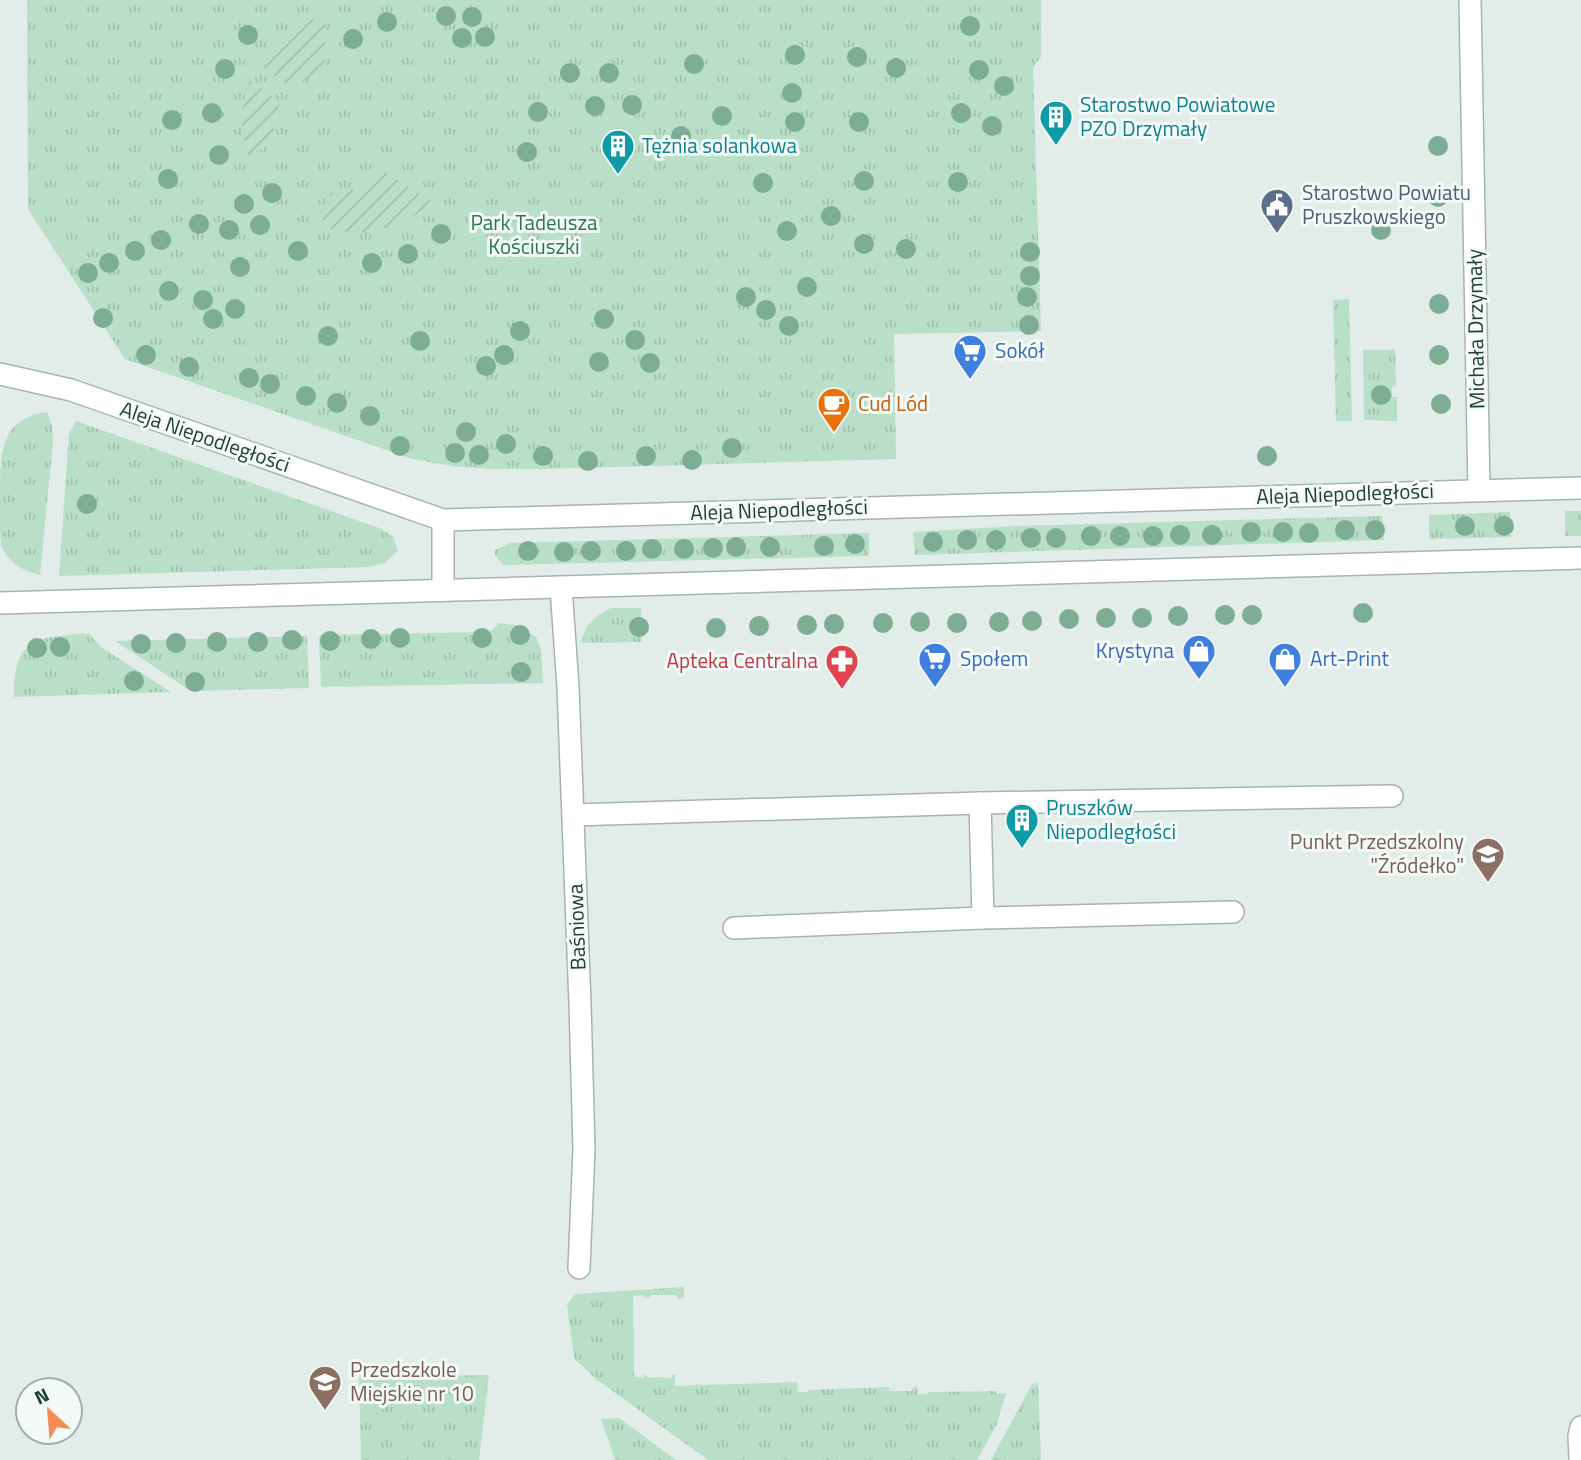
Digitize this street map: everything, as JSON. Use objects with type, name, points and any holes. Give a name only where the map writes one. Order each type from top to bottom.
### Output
[{"type":"street","name":"Michała Drzymały","points":[[1470,0],[1479,490]]},
{"type":"street","name":"Aleja Niepodległości","points":[[0,374],[71,390],[443,520],[1581,488]]},
{"type":"street","points":[[443,520],[443,590]]},
{"type":"street","points":[[0,603],[1581,558]]},
{"type":"street","name":"Baśniowa","points":[[561,587],[568,687],[584,1149],[579,1268]]},
{"type":"street","points":[[573,814],[1392,796]]},
{"type":"street","points":[[980,803],[983,918]]},
{"type":"street","points":[[734,928],[1233,912]]},
{"type":"street","points":[[1580,1460],[1581,1427]]},
{"type":"green space","name":"Park Tadeusza Kościuszki","points":[[27,0],[1041,0],[1041,57],[1033,67],[1041,331],[894,334],[896,459],[491,469],[412,459],[125,359],[28,209]]},
{"type":"green space","points":[[326,15],[325,71],[302,81],[293,89],[258,64],[271,46],[295,27]]},
{"type":"green space","points":[[250,80],[280,103],[273,122],[275,143],[248,155],[242,117]]},
{"type":"green space","points":[[384,171],[432,202],[407,219],[380,230],[351,232],[321,227],[330,193],[359,188]]},
{"type":"green space","points":[[1349,299],[1352,421],[1336,421],[1333,300]]},
{"type":"green space","points":[[1363,350],[1395,350],[1396,386],[1392,387],[1392,397],[1397,397],[1397,421],[1364,420]]},
{"type":"green space","points":[[47,412],[52,426],[53,442],[40,575],[17,565],[1,546],[1,466],[2,452],[11,430],[31,416]]},
{"type":"green space","points":[[76,421],[382,529],[393,537],[398,551],[385,563],[369,567],[59,576],[69,434]]},
{"type":"green space","points":[[1565,511],[1581,511],[1581,536],[1565,536]]},
{"type":"green space","points":[[1510,512],[1511,537],[1429,539],[1429,515]]},
{"type":"green space","points":[[1382,516],[1384,540],[915,555],[913,532],[1019,526]]},
{"type":"green space","points":[[869,533],[869,556],[503,565],[495,555],[495,550],[510,543]]},
{"type":"green space","points":[[611,608],[641,608],[642,642],[581,643],[592,621]]},
{"type":"green space","points":[[499,623],[516,625],[536,637],[541,649],[543,683],[321,687],[319,635],[490,632]]},
{"type":"green space","points":[[89,633],[101,647],[171,692],[14,697],[18,662],[32,644],[43,639]]},
{"type":"green space","points":[[307,636],[309,688],[191,691],[115,641]]},
{"type":"green space","points":[[684,1287],[684,1298],[677,1298],[677,1295],[651,1295],[650,1298],[643,1295],[633,1296],[634,1377],[644,1378],[644,1374],[648,1377],[672,1378],[675,1374],[675,1386],[797,1382],[798,1392],[889,1387],[889,1391],[912,1391],[913,1387],[917,1386],[918,1394],[996,1391],[996,1394],[1006,1393],[997,1424],[977,1460],[708,1460],[596,1379],[574,1358],[567,1305],[575,1294]]},
{"type":"green space","points":[[489,1375],[479,1460],[361,1460],[359,1377]]},
{"type":"green space","points":[[1038,1383],[1041,1460],[991,1460],[1032,1384]]},
{"type":"green space","points":[[619,1418],[676,1460],[615,1460],[601,1419]]},
{"type":"place","name":"Starostwo Powiatowe PZO Drzymały","points":[[1056,147]]},
{"type":"place","name":"Tężnia solankowa","points":[[618,176]]},
{"type":"place","name":"Starostwo Powiatu Pruszkowskiego","points":[[1277,235]]},
{"type":"place","name":"Sokół","points":[[970,381]]},
{"type":"place","name":"Cud Lód","points":[[834,434]]},
{"type":"place","name":"Krystyna","points":[[1199,681]]},
{"type":"place","name":"Społem","points":[[935,689]]},
{"type":"place","name":"Art-Print","points":[[1285,689]]},
{"type":"place","name":"Apteka Centralna","points":[[842,691]]},
{"type":"place","name":"Pruszków Niepodległości","points":[[1022,850]]},
{"type":"place","name":"Punkt Przedszkolny \"Źródełko\"","points":[[1488,884]]},
{"type":"place","name":"Przedszkole Miejskie nr 10","points":[[325,1412]]}]
